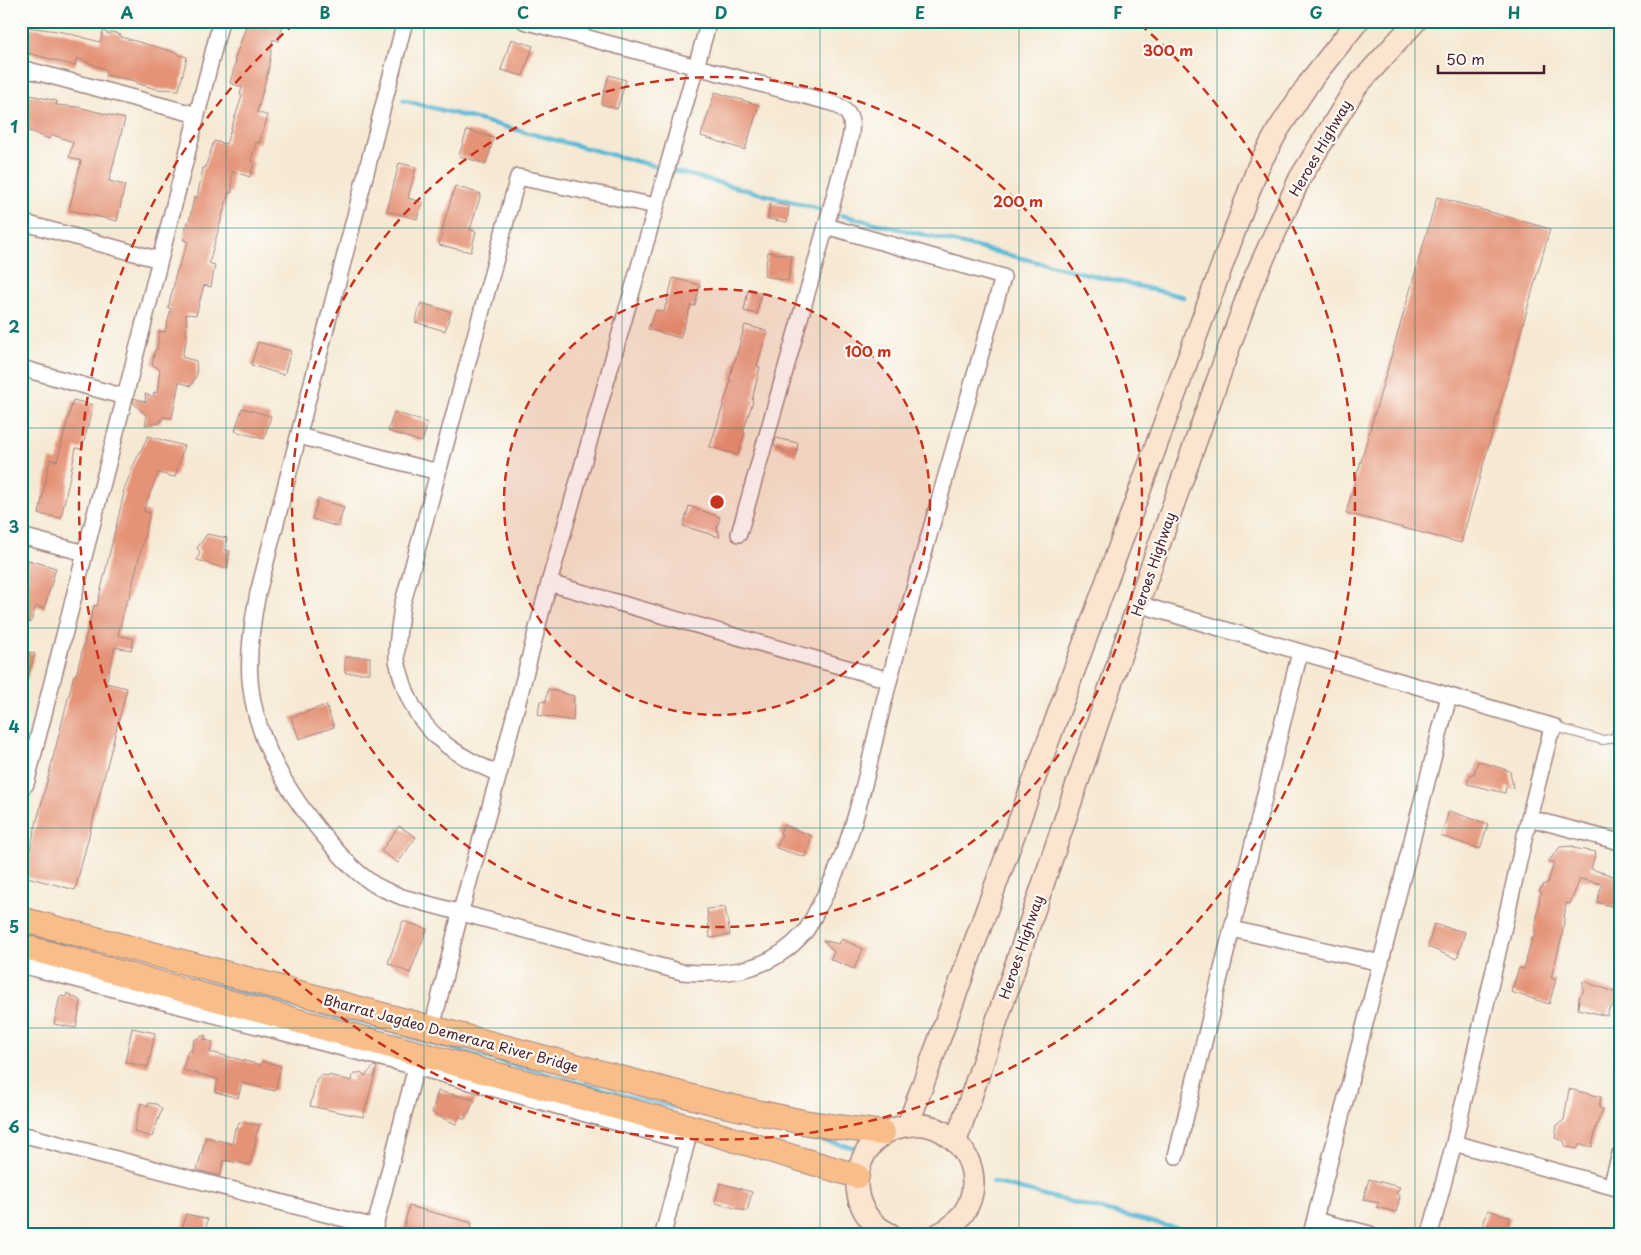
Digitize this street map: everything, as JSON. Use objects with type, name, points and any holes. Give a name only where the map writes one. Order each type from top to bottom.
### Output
[{"type":"main road","points":[[908,1125],[1258,168],[1278,130],[1311,80],[1358,21]]},
{"type":"main road","name":"Heroes Highway","points":[[956,1141],[1138,604],[1251,286],[1300,178],[1356,87],[1416,21]]},
{"type":"main road","name":"Bharrat Jagdeo Demerara River Bridge","points":[[21,919],[719,1104],[808,1123],[883,1133]]},
{"type":"main road","name":"Bharrat Jagdeo Demerara River Bridge","points":[[21,946],[418,1061],[712,1133],[857,1176]]},
{"type":"main road","points":[[878,1230],[860,1201],[857,1189],[857,1176],[860,1163],[873,1141],[883,1133],[895,1128],[921,1124],[934,1127],[956,1141],[970,1162],[972,1188],[970,1201],[956,1222],[939,1234]]},
{"type":"street","points":[[21,789],[26,784],[221,21]]},
{"type":"street","points":[[405,21],[300,436],[258,593],[252,624],[250,657],[250,682],[258,720],[275,766],[298,803],[346,862],[369,881],[402,897],[460,914],[682,972],[705,974],[738,972],[761,965],[782,953],[804,934],[844,854],[871,760],[889,680],[1003,277],[826,226]]},
{"type":"street","points":[[524,21],[557,25],[697,66],[832,102],[842,106],[849,114],[853,126],[738,534]]},
{"type":"street","points":[[432,1028],[460,914],[499,774],[548,583],[709,21]]},
{"type":"street","points":[[21,68],[197,116]]},
{"type":"street","points":[[499,774],[471,762],[450,749],[434,735],[419,716],[407,696],[397,660],[402,606],[518,177],[656,206]]},
{"type":"street","points":[[21,222],[160,260]]},
{"type":"street","points":[[21,368],[125,397]]},
{"type":"street","points":[[300,436],[438,472]]},
{"type":"street","points":[[21,536],[85,553]]},
{"type":"street","points":[[548,583],[889,680]]},
{"type":"street","points":[[1138,604],[1555,727],[1550,735],[1529,818],[1454,1143],[1430,1234]]},
{"type":"street","points":[[1176,1156],[1300,652]]},
{"type":"street","points":[[1370,1234],[1313,1227],[1449,696]]},
{"type":"street","points":[[1529,818],[1620,842]]},
{"type":"street","points":[[1232,929],[1380,963]]},
{"type":"street","points":[[21,965],[418,1061],[687,1142],[663,1234]]},
{"type":"street","points":[[21,1134],[374,1230],[418,1061]]},
{"type":"street","points":[[1454,1143],[1616,1187],[1620,1154]]},
{"type":"lane","points":[[1555,727],[1602,740],[1610,739],[1616,736],[1620,718]]},
{"type":"building","points":[[248,21],[284,21],[279,41],[273,39],[268,71],[257,112],[268,116],[259,143],[256,142],[251,160],[254,163],[250,177],[232,171],[232,193],[229,192],[209,263],[215,265],[211,287],[204,285],[196,315],[186,314],[187,337],[182,357],[196,361],[197,374],[191,386],[179,382],[172,418],[163,417],[160,423],[145,425],[147,416],[133,403],[134,398],[146,402],[145,394],[153,397],[154,392],[157,393],[160,370],[152,364],[155,350],[157,350],[159,331],[165,332],[171,309],[168,308],[174,279],[188,242],[184,240],[185,230],[187,222],[189,222],[194,197],[197,198],[203,168],[205,168],[214,141],[226,144],[242,96],[240,95],[242,87],[230,83],[236,61],[234,61]]},
{"type":"building","points":[[21,26],[63,32],[100,42],[103,31],[109,34],[113,32],[121,35],[121,37],[178,53],[187,57],[179,90],[156,89],[136,83],[136,81],[105,75],[107,70],[77,58],[75,66],[21,51]]},
{"type":"building","points":[[511,39],[533,46],[523,76],[501,70]]},
{"type":"building","points":[[609,75],[626,80],[617,109],[601,104]]},
{"type":"building","points":[[715,92],[759,105],[745,150],[701,136]]},
{"type":"building","points":[[21,93],[57,101],[56,105],[78,107],[125,119],[109,181],[125,185],[117,221],[69,210],[81,161],[69,157],[73,142],[53,135],[49,139],[21,129]]},
{"type":"building","points":[[467,130],[494,138],[486,164],[459,156]]},
{"type":"building","points":[[399,163],[416,167],[408,198],[422,202],[417,219],[387,211]]},
{"type":"building","points":[[455,186],[481,194],[470,230],[476,231],[471,252],[439,245]]},
{"type":"building","points":[[1437,197],[1550,229],[1461,543],[1346,513]]},
{"type":"building","points":[[770,203],[789,206],[787,222],[768,219]]},
{"type":"building","points":[[768,252],[792,256],[788,281],[764,276]]},
{"type":"building","points":[[673,278],[700,285],[695,306],[691,305],[680,338],[648,329],[656,310],[664,312]]},
{"type":"building","points":[[748,290],[761,293],[757,314],[744,311]]},
{"type":"building","points":[[421,303],[451,312],[445,331],[415,322]]},
{"type":"building","points":[[745,325],[767,331],[757,366],[760,367],[753,401],[738,455],[710,447],[731,380],[729,380]]},
{"type":"building","points":[[258,342],[291,351],[284,375],[251,365]]},
{"type":"building","points":[[73,400],[93,405],[82,449],[76,448],[61,518],[39,514],[50,459],[57,461]]},
{"type":"building","points":[[242,408],[271,416],[264,439],[235,431]]},
{"type":"building","points":[[394,412],[428,423],[422,442],[388,431]]},
{"type":"building","points":[[148,436],[184,446],[175,477],[158,473],[143,511],[150,513],[129,599],[127,599],[118,635],[134,639],[131,650],[115,647],[106,683],[127,688],[75,890],[23,876],[74,675],[76,675],[94,605],[97,606],[123,493],[133,466]]},
{"type":"building","points":[[776,438],[798,443],[796,456],[774,446]]},
{"type":"building","points":[[318,499],[344,507],[338,527],[312,519]]},
{"type":"building","points":[[689,506],[720,517],[717,528],[720,537],[683,526]]},
{"type":"building","points":[[207,534],[227,538],[224,550],[230,551],[227,569],[197,560],[200,552],[197,548]]},
{"type":"building","points":[[21,558],[56,568],[44,609],[36,606],[31,622],[21,620]]},
{"type":"building","points":[[21,650],[35,654],[24,688],[21,688]]},
{"type":"building","points":[[345,657],[370,657],[370,673],[345,673]]},
{"type":"building","points":[[548,689],[574,696],[573,721],[538,715],[540,701],[546,702]]},
{"type":"building","points":[[326,705],[334,727],[299,739],[291,717]]},
{"type":"building","points":[[1478,761],[1510,771],[1513,788],[1506,786],[1505,793],[1467,784],[1471,774],[1474,774]]},
{"type":"building","points":[[1449,811],[1488,824],[1480,849],[1441,836]]},
{"type":"building","points":[[784,825],[812,836],[805,857],[776,848],[782,836],[780,832]]},
{"type":"building","points":[[399,826],[416,837],[398,863],[381,851]]},
{"type":"building","points":[[1574,846],[1573,848],[1596,852],[1591,869],[1620,878],[1620,900],[1617,908],[1597,902],[1602,884],[1580,879],[1570,904],[1566,903],[1562,937],[1551,978],[1556,980],[1549,1004],[1511,992],[1519,968],[1524,969],[1532,938],[1534,938],[1542,893],[1539,891],[1544,884],[1548,883],[1554,862],[1548,862],[1560,847]]},
{"type":"building","points":[[725,907],[730,935],[710,938],[707,909]]},
{"type":"building","points":[[403,921],[427,929],[410,973],[388,963]]},
{"type":"building","points":[[1434,924],[1465,932],[1457,959],[1428,947]]},
{"type":"building","points":[[842,939],[863,949],[854,969],[830,959],[834,952],[823,940],[838,944]]},
{"type":"building","points":[[1583,981],[1620,994],[1620,1000],[1609,1009],[1607,1016],[1578,1009],[1579,997],[1583,993]]},
{"type":"building","points":[[67,993],[81,1001],[76,1028],[54,1024],[60,996],[66,997]]},
{"type":"building","points":[[132,1028],[155,1033],[148,1067],[125,1062]]},
{"type":"building","points":[[205,1035],[205,1040],[213,1042],[210,1052],[261,1065],[262,1061],[281,1066],[275,1091],[242,1083],[238,1098],[215,1092],[218,1079],[183,1070],[188,1050],[192,1051],[194,1040]]},
{"type":"building","points":[[374,1066],[377,1067],[363,1117],[310,1106],[317,1078],[320,1075],[352,1081],[353,1075],[361,1072],[365,1076]]},
{"type":"building","points":[[1569,1089],[1601,1097],[1599,1108],[1603,1109],[1596,1127],[1592,1147],[1580,1144],[1577,1149],[1566,1147],[1564,1141],[1555,1138],[1557,1125],[1564,1120]]},
{"type":"building","points":[[438,1091],[475,1100],[464,1120],[460,1116],[456,1124],[432,1113]]},
{"type":"building","points":[[141,1103],[148,1106],[149,1103],[156,1104],[162,1109],[152,1137],[134,1132]]},
{"type":"building","points":[[239,1122],[260,1125],[255,1137],[256,1141],[250,1165],[224,1160],[220,1176],[197,1170],[206,1137],[232,1144],[235,1128],[237,1128]]},
{"type":"building","points":[[1369,1179],[1400,1187],[1396,1194],[1400,1196],[1396,1212],[1376,1207],[1379,1203],[1363,1200]]},
{"type":"building","points":[[720,1183],[752,1192],[747,1211],[715,1203]]},
{"type":"building","points":[[409,1206],[472,1223],[469,1234],[402,1234]]},
{"type":"building","points":[[1488,1210],[1510,1217],[1505,1234],[1492,1234],[1481,1231]]},
{"type":"building","points":[[186,1214],[208,1219],[204,1234],[181,1234]]},
{"type":"waterway","points":[[403,100],[819,209]]},
{"type":"waterway","points":[[841,215],[1184,297]]},
{"type":"waterway","points":[[21,933],[647,1101],[856,1148]]},
{"type":"waterway","points":[[992,1182],[1199,1234]]}]
